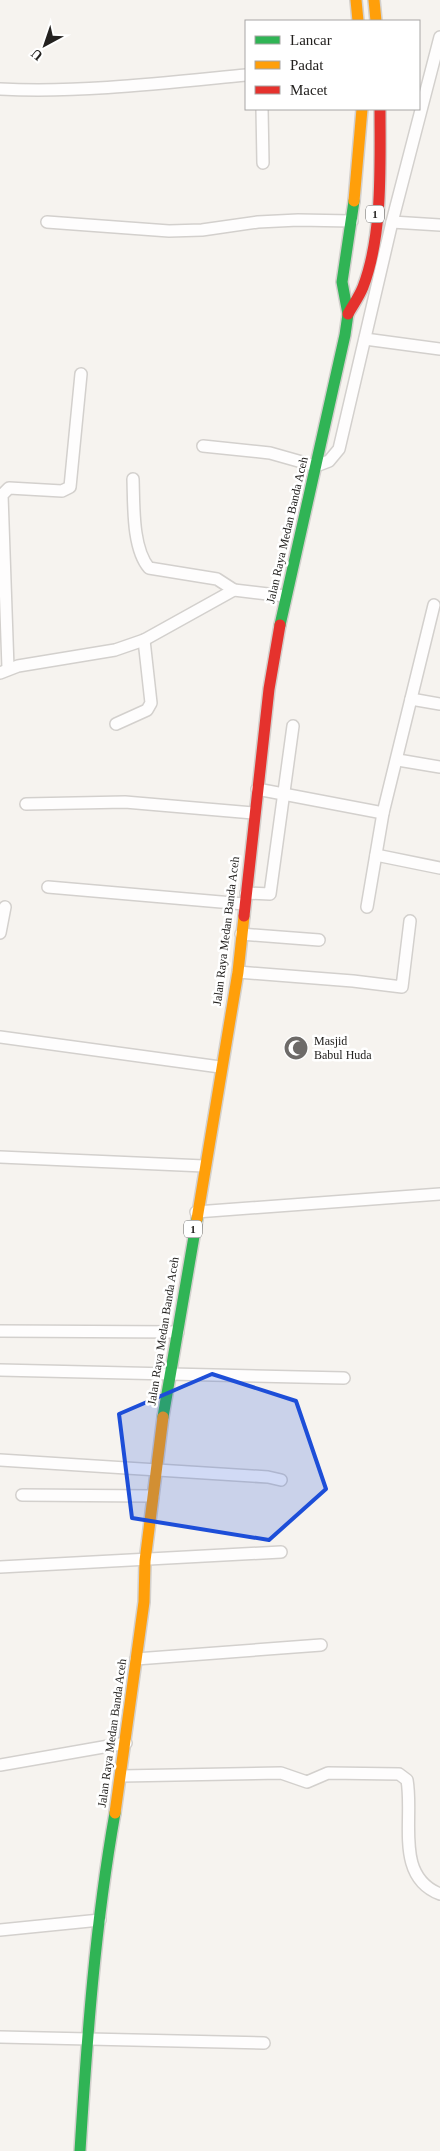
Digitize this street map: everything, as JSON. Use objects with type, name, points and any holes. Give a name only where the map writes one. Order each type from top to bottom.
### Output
[{"type":"highway","points":[[356,0],[358,20]]},
{"type":"highway","points":[[374,0],[376,20]]},
{"type":"highway","name":"Jalan Raya Medan Banda Aceh","points":[[348,314],[342,282],[352,221],[362,110]]},
{"type":"highway","name":"Jalan Raya Medan Banda Aceh","points":[[80,2151],[87,2040],[105,1869],[126,1743],[144,1602],[145,1561],[156,1470],[196,1212],[238,972],[269,689],[286,596],[330,407],[348,314],[362,288],[369,258],[380,159],[380,110]]},
{"type":"street","points":[[203,446],[270,453],[316,466],[329,461],[339,449],[392,222],[440,37]]},
{"type":"street","points":[[0,89],[36,91],[120,87],[245,75]]},
{"type":"street","points":[[262,110],[263,163]]},
{"type":"street","points":[[47,222],[169,231],[202,230],[258,222],[298,220],[352,221]]},
{"type":"street","points":[[392,222],[440,225]]},
{"type":"street","points":[[365,338],[440,349]]},
{"type":"street","points":[[81,374],[70,487],[62,491],[9,488],[2,495],[4,671],[115,650],[144,640],[234,590]]},
{"type":"street","points":[[133,479],[136,530],[143,556],[149,568],[217,579],[234,590],[286,596]]},
{"type":"street","points":[[367,906],[383,813],[398,760],[434,605]]},
{"type":"street","points":[[116,724],[147,710],[150,703],[144,640]]},
{"type":"street","points":[[411,699],[440,704]]},
{"type":"street","points":[[48,887],[245,898],[270,894],[282,794],[293,726]]},
{"type":"street","points":[[398,760],[440,768]]},
{"type":"street","points":[[257,789],[383,813]]},
{"type":"street","points":[[26,804],[125,802],[254,813]]},
{"type":"street","points":[[376,855],[440,868]]},
{"type":"street","points":[[0,933],[5,907]]},
{"type":"street","points":[[238,972],[353,981],[402,987],[410,921]]},
{"type":"street","points":[[242,934],[319,940]]},
{"type":"street","points":[[0,1037],[220,1067]]},
{"type":"street","points":[[0,1157],[204,1166]]},
{"type":"street","points":[[196,1212],[440,1194]]},
{"type":"street","points":[[0,1331],[178,1332]]},
{"type":"street","points":[[0,1370],[344,1378]]},
{"type":"street","points":[[0,1460],[268,1477],[281,1480]]},
{"type":"street","points":[[22,1495],[153,1496]]},
{"type":"street","points":[[0,1567],[145,1561],[281,1552]]},
{"type":"street","points":[[136,1659],[322,1645]]},
{"type":"street","points":[[0,1765],[126,1743]]},
{"type":"street","points":[[121,1776],[281,1773],[307,1782],[328,1773],[399,1774],[407,1780],[410,1795],[409,1850],[412,1867],[416,1878],[425,1887],[440,1894]]},
{"type":"street","points":[[0,1930],[100,1920]]},
{"type":"street","points":[[0,2037],[264,2043]]},
{"type":"highlighted area","points":[[212,1374],[296,1401],[326,1489],[269,1540],[132,1518],[119,1414]]},
{"type":"traffic: fast","points":[[280,625],[345,335],[348,314],[342,282],[354,201]]},
{"type":"traffic: fast","points":[[163,1417],[197,1219]]},
{"type":"traffic: fast","points":[[80,2151],[97,1939],[115,1813]]},
{"type":"traffic: slow","points":[[356,0],[358,20]]},
{"type":"traffic: slow","points":[[374,0],[376,20]]},
{"type":"traffic: slow","points":[[354,201],[362,110]]},
{"type":"traffic: slow","points":[[197,1219],[238,972],[244,916]]},
{"type":"traffic: slow","points":[[115,1813],[144,1602],[145,1561],[163,1417]]},
{"type":"traffic: jam","points":[[348,314],[363,287],[374,245],[379,200],[380,110]]},
{"type":"traffic: jam","points":[[244,916],[269,689],[280,625]]},
{"type":"place","name":"Masjid Babul Huda","points":[[296,1048]]}]
